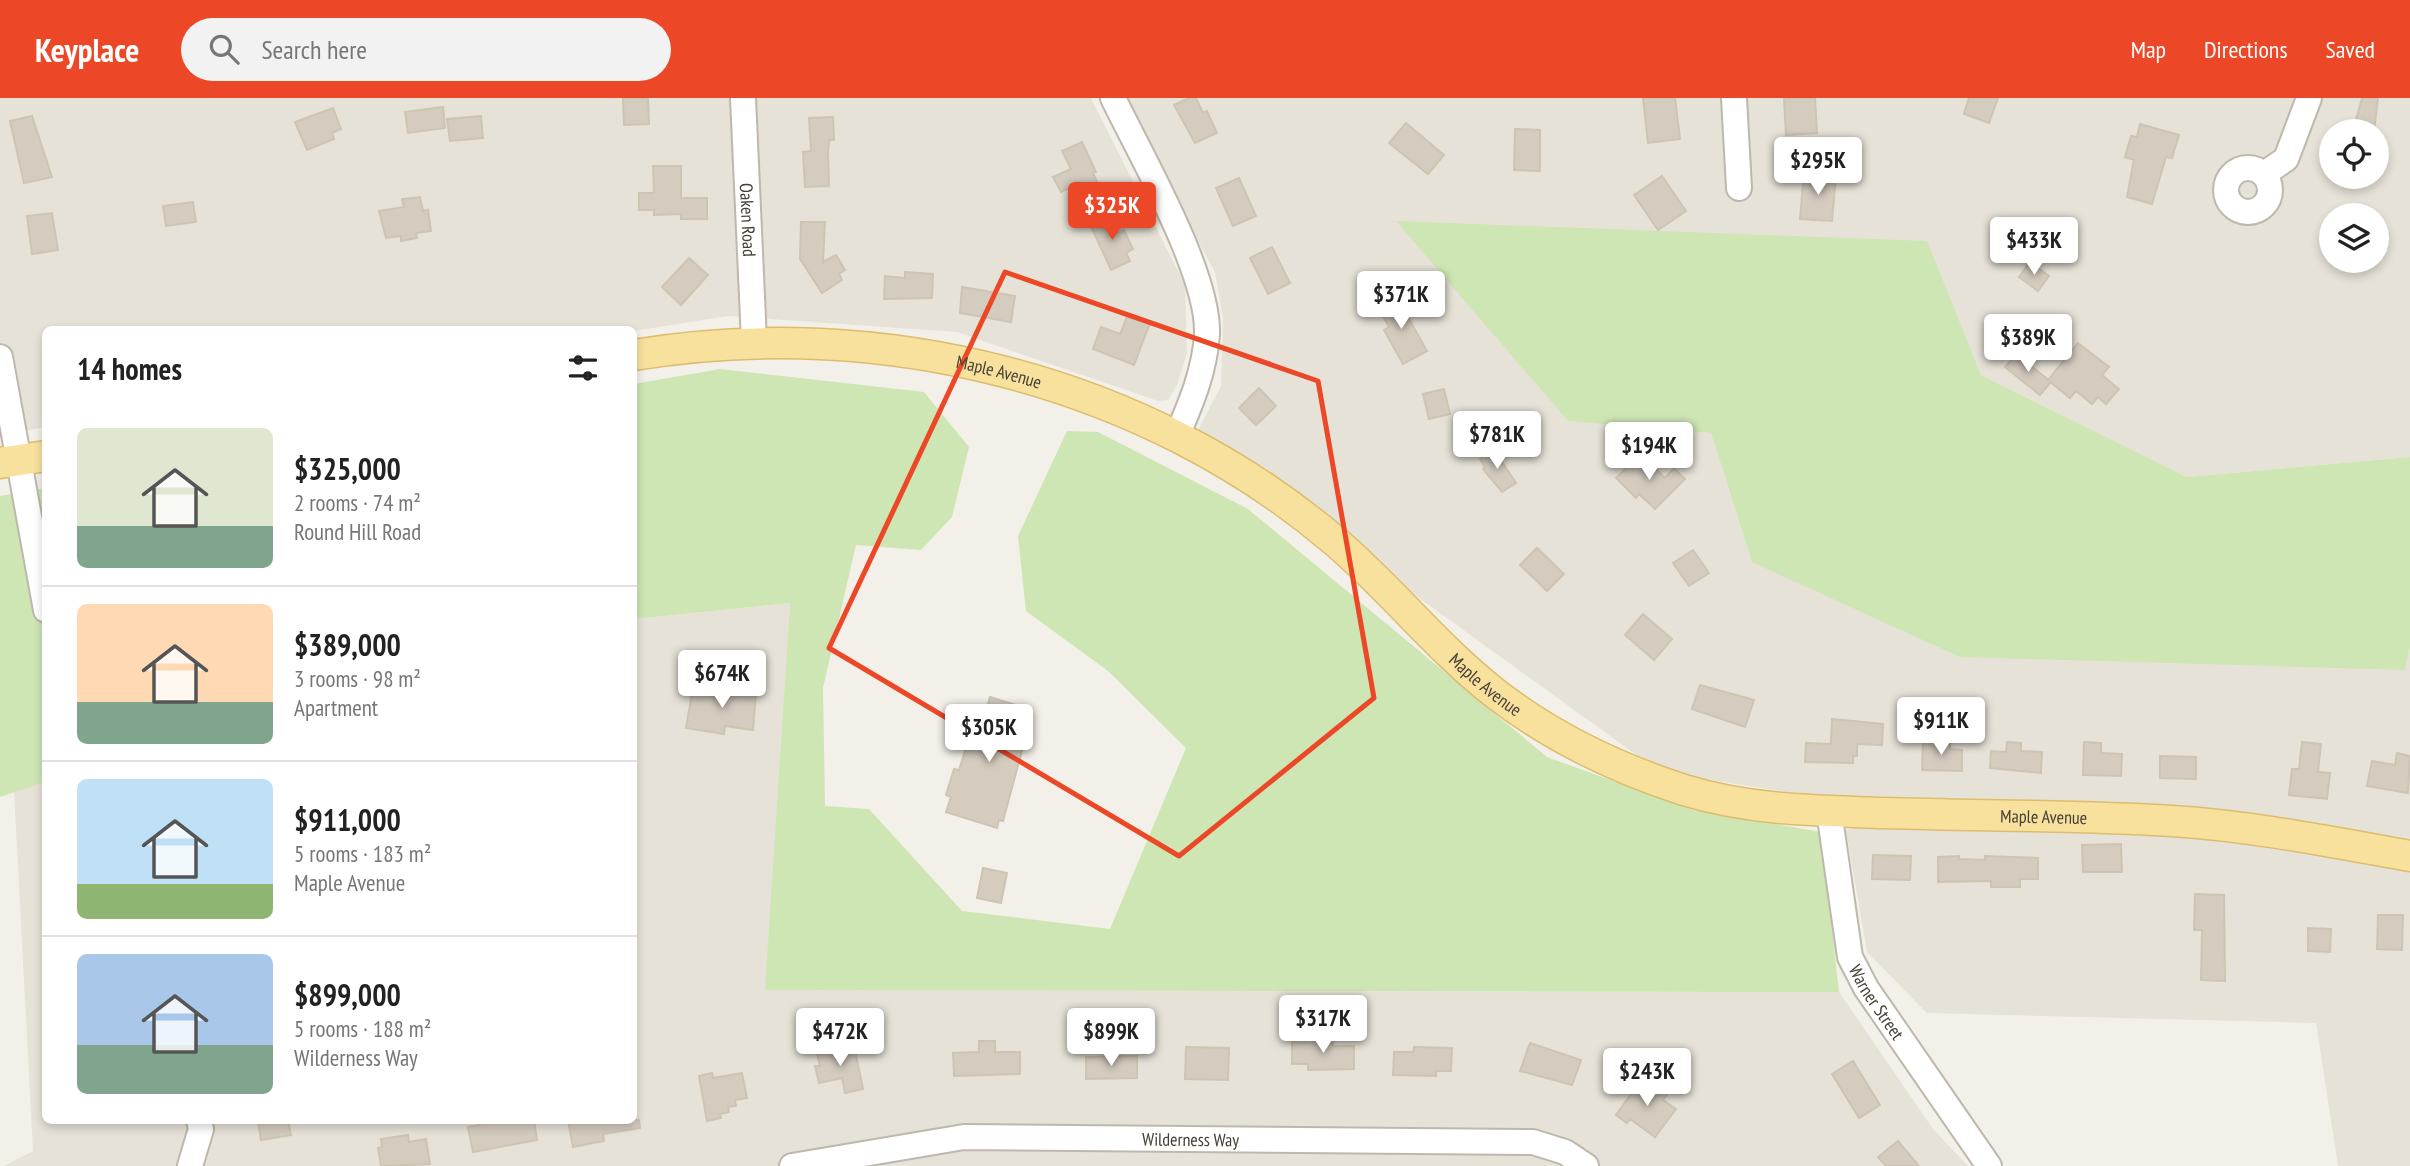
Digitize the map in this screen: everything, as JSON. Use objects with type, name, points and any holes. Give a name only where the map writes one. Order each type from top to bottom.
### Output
[{"type":"main road","name":"Maple Avenue","points":[[637,355],[754,341],[868,347],[998,368],[1106,405],[1177,436],[1251,480],[1326,533],[1493,692],[1566,740],[1607,761],[1689,792],[1766,807],[1829,811],[2172,821],[2284,833],[2410,856]]},
{"type":"street","name":"Oaken Road","points":[[743,98],[754,341]]},
{"type":"street","points":[[1113,98],[1188,256],[1204,302],[1207,331],[1203,365],[1177,436]]},
{"type":"street","points":[[1734,98],[1739,188]]},
{"type":"street","points":[[2264,174],[2286,159],[2309,98]]},
{"type":"street","points":[[0,357],[42,586]]},
{"type":"street","name":"Warner Street","points":[[1829,811],[1850,957],[1867,988],[1989,1166]]},
{"type":"street","points":[[190,1166],[201,1129],[200,1124]]},
{"type":"street","name":"Wilderness Way","points":[[792,1166],[964,1137],[1533,1142],[1565,1152],[1586,1166]]},
{"type":"highlighted area","points":[[1005,272],[1318,381],[1374,698],[1179,856],[829,648]]},
{"type":"shaded area","points":[[0,98],[1091,98],[1185,285],[1187,353],[1177,385],[1168,400],[1158,401],[957,332],[728,316],[637,331],[637,326],[42,326],[42,428],[0,435]]},
{"type":"shaded area","points":[[1120,98],[2410,98],[2410,457],[2187,477],[1981,375],[1926,241],[1567,420],[1711,433],[1752,562],[2405,670],[2410,647],[2410,848],[1842,801],[1660,772],[1195,436],[1221,386],[1223,319],[1215,272]]},
{"type":"shaded area","points":[[790,603],[766,990],[1839,992],[1933,1129],[1968,1166],[4,1166],[33,1151],[14,791],[42,783],[42,1124],[637,1124],[637,619]]},
{"type":"shaded area","points":[[1875,822],[2229,836],[2410,872],[2410,1166],[2338,1166],[2316,1023],[1927,1013],[1867,952],[1846,830]]},
{"type":"green space","points":[[1396,221],[1927,241],[1981,375],[2187,477],[2410,457],[2410,647],[2405,670],[1960,657],[1752,562],[1711,433],[1568,421]]},
{"type":"green space","points":[[720,369],[924,392],[969,447],[952,517],[921,550],[856,545],[823,688],[825,806],[869,809],[962,911],[1110,929],[1186,748],[1108,671],[1026,611],[1018,536],[1067,431],[1098,432],[1248,509],[1547,757],[1693,810],[1821,832],[1839,992],[765,990],[790,603],[637,619],[637,383]]},
{"type":"green space","points":[[42,489],[42,783],[0,797],[0,496]]},
{"type":"building","points":[[623,98],[648,98],[649,124],[624,125]]},
{"type":"building","points":[[1189,98],[1196,98],[1203,113],[1207,111],[1217,133],[1195,143],[1174,105]]},
{"type":"building","points":[[1643,98],[1675,98],[1680,139],[1648,143]]},
{"type":"building","points":[[1784,98],[1815,98],[1817,133],[1786,135]]},
{"type":"building","points":[[1969,98],[1998,98],[1989,123],[1964,114]]},
{"type":"building","points":[[2362,98],[2378,98],[2375,119],[2356,119]]},
{"type":"building","points":[[443,107],[445,128],[408,133],[405,112]]},
{"type":"building","points":[[333,108],[341,129],[332,133],[334,139],[307,150],[295,122]]},
{"type":"building","points":[[32,116],[52,177],[24,183],[10,121]]},
{"type":"building","points":[[481,116],[483,138],[450,141],[447,119]]},
{"type":"building","points":[[833,117],[834,140],[829,140],[828,152],[829,186],[805,187],[803,152],[811,151],[809,118]]},
{"type":"building","points":[[1406,123],[1444,155],[1428,174],[1389,143]]},
{"type":"building","points":[[2140,124],[2179,135],[2172,158],[2166,157],[2152,204],[2127,197],[2134,160],[2125,157],[2131,136],[2137,137]]},
{"type":"building","points":[[1515,129],[1540,130],[1540,171],[1514,170]]},
{"type":"building","points":[[1082,142],[1096,172],[1093,173],[1099,187],[1075,195],[1071,187],[1061,192],[1053,177],[1071,169],[1062,151]]},
{"type":"building","points":[[653,166],[681,166],[681,198],[707,198],[707,219],[681,219],[681,214],[654,215],[654,210],[639,210],[639,193],[654,193]]},
{"type":"building","points":[[1804,172],[1836,175],[1832,221],[1800,219]]},
{"type":"building","points":[[1662,176],[1686,211],[1658,230],[1634,195]]},
{"type":"building","points":[[1239,178],[1256,216],[1233,226],[1216,188]]},
{"type":"building","points":[[420,197],[423,211],[428,210],[431,231],[416,233],[417,238],[401,241],[401,236],[386,238],[379,211],[404,207],[402,199]]},
{"type":"building","points":[[193,202],[196,222],[166,226],[163,206]]},
{"type":"building","points":[[52,213],[58,250],[32,254],[27,216]]},
{"type":"building","points":[[1109,215],[1117,233],[1124,230],[1133,249],[1126,253],[1130,261],[1111,270],[1090,224]]},
{"type":"building","points":[[801,222],[825,222],[823,262],[836,255],[845,270],[839,274],[842,280],[822,293],[800,259]]},
{"type":"building","points":[[1272,247],[1290,283],[1268,294],[1250,258]]},
{"type":"building","points":[[689,258],[708,275],[681,305],[662,287]]},
{"type":"building","points":[[2030,262],[2049,276],[2038,291],[2019,277]]},
{"type":"building","points":[[905,272],[933,274],[932,298],[884,299],[885,276],[905,278]]},
{"type":"building","points":[[962,287],[1015,296],[1011,322],[960,313]]},
{"type":"building","points":[[1396,296],[1427,351],[1403,364],[1384,330],[1389,327],[1377,306]]},
{"type":"building","points":[[1128,314],[1150,323],[1134,365],[1093,349],[1101,327],[1120,334]]},
{"type":"building","points":[[2078,343],[2109,367],[2102,375],[2119,389],[2106,404],[2098,397],[2092,404],[2076,391],[2070,398],[2048,380]]},
{"type":"building","points":[[2016,354],[2051,382],[2040,395],[2005,367]]},
{"type":"building","points":[[1259,388],[1276,406],[1256,425],[1239,408]]},
{"type":"building","points":[[1444,389],[1450,414],[1429,419],[1423,394]]},
{"type":"building","points":[[1494,450],[1516,483],[1502,492],[1483,469],[1485,467],[1480,459]]},
{"type":"building","points":[[1640,454],[1665,478],[1674,468],[1685,479],[1655,509],[1639,494],[1636,498],[1616,478]]},
{"type":"building","points":[[1537,548],[1564,574],[1547,591],[1520,565]]},
{"type":"building","points":[[1693,550],[1709,573],[1689,586],[1673,563]]},
{"type":"building","points":[[1643,614],[1672,639],[1654,660],[1625,635]]},
{"type":"building","points":[[1700,685],[1754,700],[1745,727],[1692,709]]},
{"type":"building","points":[[703,687],[756,692],[753,730],[725,726],[724,734],[686,728],[692,693],[701,695]]},
{"type":"building","points":[[990,697],[1025,708],[1021,719],[1030,721],[1003,821],[999,820],[997,828],[946,812],[951,797],[946,795],[954,769],[959,770],[979,706],[987,708]]},
{"type":"building","points":[[1832,719],[1883,724],[1882,745],[1857,744],[1857,756],[1853,756],[1853,763],[1805,762],[1806,743],[1831,744]]},
{"type":"building","points":[[1923,741],[1950,742],[1950,749],[1962,750],[1962,771],[1922,770]]},
{"type":"building","points":[[2007,742],[2021,743],[2021,751],[2042,752],[2041,773],[1990,768],[1991,751],[2006,752]]},
{"type":"building","points":[[2084,742],[2101,743],[2101,753],[2122,754],[2121,776],[2083,775]]},
{"type":"building","points":[[2302,742],[2321,744],[2318,772],[2330,773],[2327,799],[2289,795],[2292,769],[2299,769]]},
{"type":"building","points":[[2397,753],[2410,756],[2408,793],[2367,786],[2372,761],[2395,765]]},
{"type":"building","points":[[2160,756],[2196,757],[2196,779],[2160,778]]},
{"type":"building","points":[[2121,844],[2122,872],[2083,872],[2082,845]]},
{"type":"building","points":[[1873,855],[1911,856],[1910,880],[1872,879]]},
{"type":"building","points":[[1959,856],[1959,859],[1985,860],[1985,856],[2038,858],[2038,879],[2020,879],[2020,887],[1991,887],[1991,881],[1938,882],[1938,857]]},
{"type":"building","points":[[983,868],[1007,873],[1001,903],[977,898]]},
{"type":"building","points":[[2195,894],[2224,895],[2225,981],[2201,980],[2202,930],[2194,930]]},
{"type":"building","points":[[2378,915],[2403,915],[2402,950],[2377,949]]},
{"type":"building","points":[[2308,928],[2331,929],[2330,952],[2308,951]]},
{"type":"building","points":[[1333,1039],[1333,1046],[1354,1046],[1354,1069],[1308,1070],[1308,1064],[1292,1064],[1292,1040]]},
{"type":"building","points":[[979,1041],[995,1041],[995,1052],[1020,1052],[1020,1074],[954,1076],[953,1053],[979,1052]]},
{"type":"building","points":[[1530,1043],[1581,1060],[1572,1085],[1520,1071]]},
{"type":"building","points":[[854,1046],[863,1089],[845,1093],[842,1078],[819,1083],[815,1066],[820,1066],[817,1053]]},
{"type":"building","points":[[1186,1047],[1229,1048],[1228,1080],[1185,1079]]},
{"type":"building","points":[[1414,1047],[1452,1048],[1451,1071],[1436,1071],[1436,1076],[1393,1075],[1394,1052],[1413,1052]]},
{"type":"building","points":[[1137,1056],[1137,1078],[1086,1079],[1086,1057]]},
{"type":"building","points":[[1853,1061],[1880,1105],[1859,1118],[1832,1074]]},
{"type":"building","points":[[712,1073],[713,1078],[742,1073],[747,1098],[735,1100],[736,1106],[728,1107],[729,1112],[720,1114],[721,1118],[707,1121],[699,1076]]},
{"type":"building","points":[[1643,1077],[1667,1095],[1663,1100],[1676,1109],[1655,1137],[1630,1119],[1627,1123],[1616,1115]]},
{"type":"building","points":[[639,1120],[640,1128],[603,1134],[604,1141],[573,1147],[569,1124],[637,1124]]},
{"type":"building","points":[[259,1124],[289,1124],[291,1135],[261,1140]]},
{"type":"building","points":[[484,1124],[535,1124],[537,1140],[473,1152],[468,1127]]},
{"type":"building","points":[[408,1135],[409,1142],[426,1139],[430,1164],[381,1166],[378,1148],[382,1147],[381,1139]]},
{"type":"building","points":[[1898,1141],[1919,1166],[1886,1166],[1878,1157]]}]
